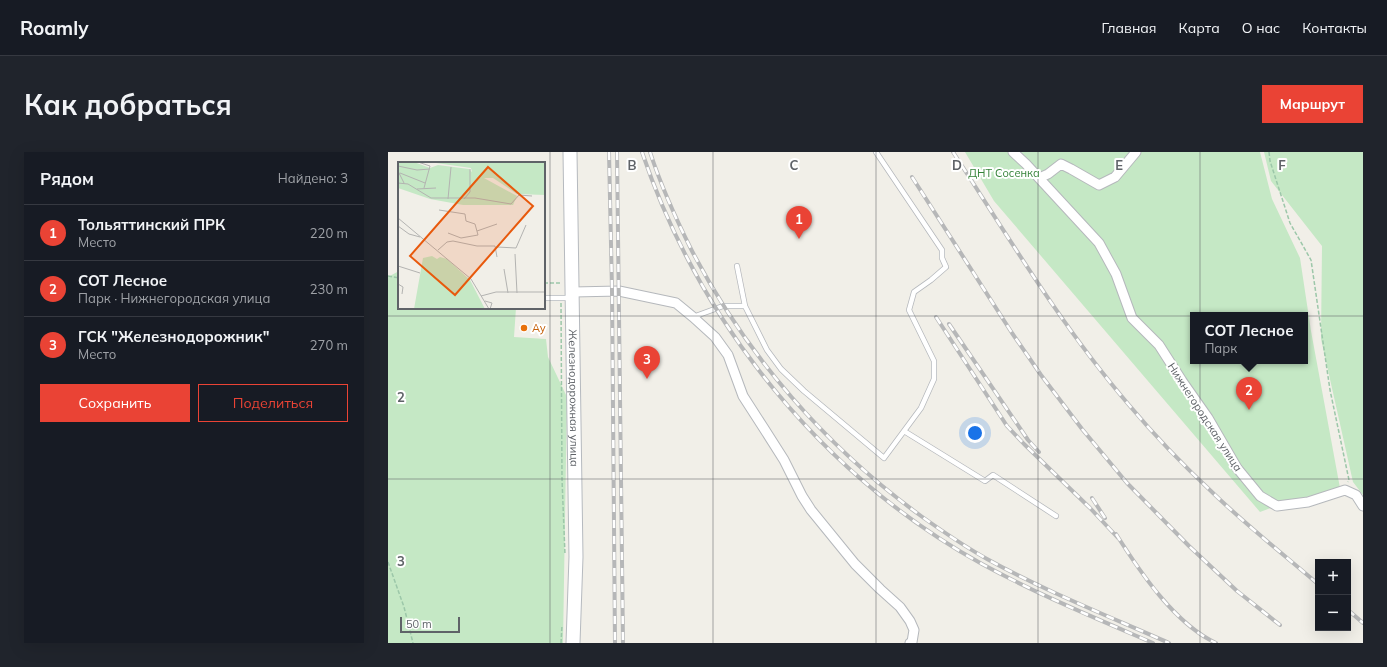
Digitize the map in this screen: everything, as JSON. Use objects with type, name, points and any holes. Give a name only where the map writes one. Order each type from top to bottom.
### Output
[{"type":"main road","name":"Железнодорожная улица","points":[[570,152],[570,291],[576,557],[573,643]]},
{"type":"street","name":"Нижнегородская улица","points":[[1013,152],[1039,178],[1098,243],[1116,274],[1132,318],[1159,345],[1182,382],[1208,418],[1237,468],[1260,496],[1277,506],[1308,502],[1345,490]]},
{"type":"street","points":[[1039,178],[1048,174],[1061,164],[1099,185],[1115,177],[1136,152]]},
{"type":"street","points":[[570,291],[612,290],[640,294],[676,303],[694,317],[715,337],[728,355],[743,396],[784,460],[802,496],[811,510],[855,564],[880,589],[900,606],[914,630],[912,642]]},
{"type":"street","points":[[1345,490],[1356,495],[1363,506]]},
{"type":"lane","points":[[737,266],[746,306],[767,350],[781,369],[804,391],[884,458],[921,408],[934,379],[934,361],[909,310],[914,292],[932,280],[946,267],[942,258],[942,250],[876,152]]},
{"type":"lane","points":[[545,298],[570,291]]},
{"type":"lane","points":[[694,317],[723,306],[746,306]]},
{"type":"lane","points":[[904,431],[985,481],[993,475],[1056,516]]},
{"type":"path","points":[[1269,152],[1270,161],[1290,222],[1311,260],[1330,390],[1349,480],[1345,490]]},
{"type":"path","points":[[388,276],[398,278]]},
{"type":"path","points":[[545,283],[570,291]]},
{"type":"path","points":[[561,307],[562,479],[565,559]]},
{"type":"path","points":[[388,562],[404,607],[413,643]]},
{"type":"path","points":[[561,643],[563,620]]},
{"type":"green space","name":"ДНТ Сосенка","points":[[965,152],[1260,152],[1272,199],[1300,258],[1311,331],[1340,488],[1284,503],[1260,512],[994,201]]},
{"type":"green space","points":[[1264,152],[1363,152],[1363,495],[1353,482],[1321,339],[1322,246],[1271,181]]},
{"type":"green space","points":[[398,272],[398,309],[516,309],[514,337],[546,339],[548,357],[567,397],[563,643],[388,643],[388,277]]},
{"type":"railway","points":[[609,152],[612,290],[615,643]]},
{"type":"railway","points":[[617,152],[623,643]]},
{"type":"railway","points":[[642,152],[667,215],[697,277],[733,335],[774,390],[820,440],[870,487],[924,528],[982,564],[1045,596],[1153,643]]},
{"type":"railway","points":[[650,152],[680,227],[714,290],[764,363],[821,430],[886,489],[921,516],[970,549],[1009,571],[1054,593],[1169,643]]},
{"type":"railway","points":[[953,152],[1037,282],[1081,345],[1129,405],[1180,461],[1226,505],[1315,581]]},
{"type":"railway","points":[[912,177],[1012,333],[1041,375],[1082,429],[1127,483],[1189,546],[1237,591],[1280,625]]},
{"type":"railway","points":[[936,317],[1007,426],[1090,508],[1119,539]]},
{"type":"railway","points":[[949,324],[1028,440],[1039,452]]},
{"type":"railway","points":[[1092,498],[1105,518]]},
{"type":"railway","points":[[1116,534],[1147,580],[1160,596],[1186,623],[1216,643]]},
{"type":"railway","points":[[1351,613],[1363,623]]},
{"type":"place","name":"Тольяттинский ПРК","points":[[799,239]]},
{"type":"place","name":"Ау","points":[[524,328]]},
{"type":"place","name":"ГСК \"Железнодорожник\"","points":[[647,379]]},
{"type":"place","name":"СОТ Лесное","points":[[1249,410]]}]
